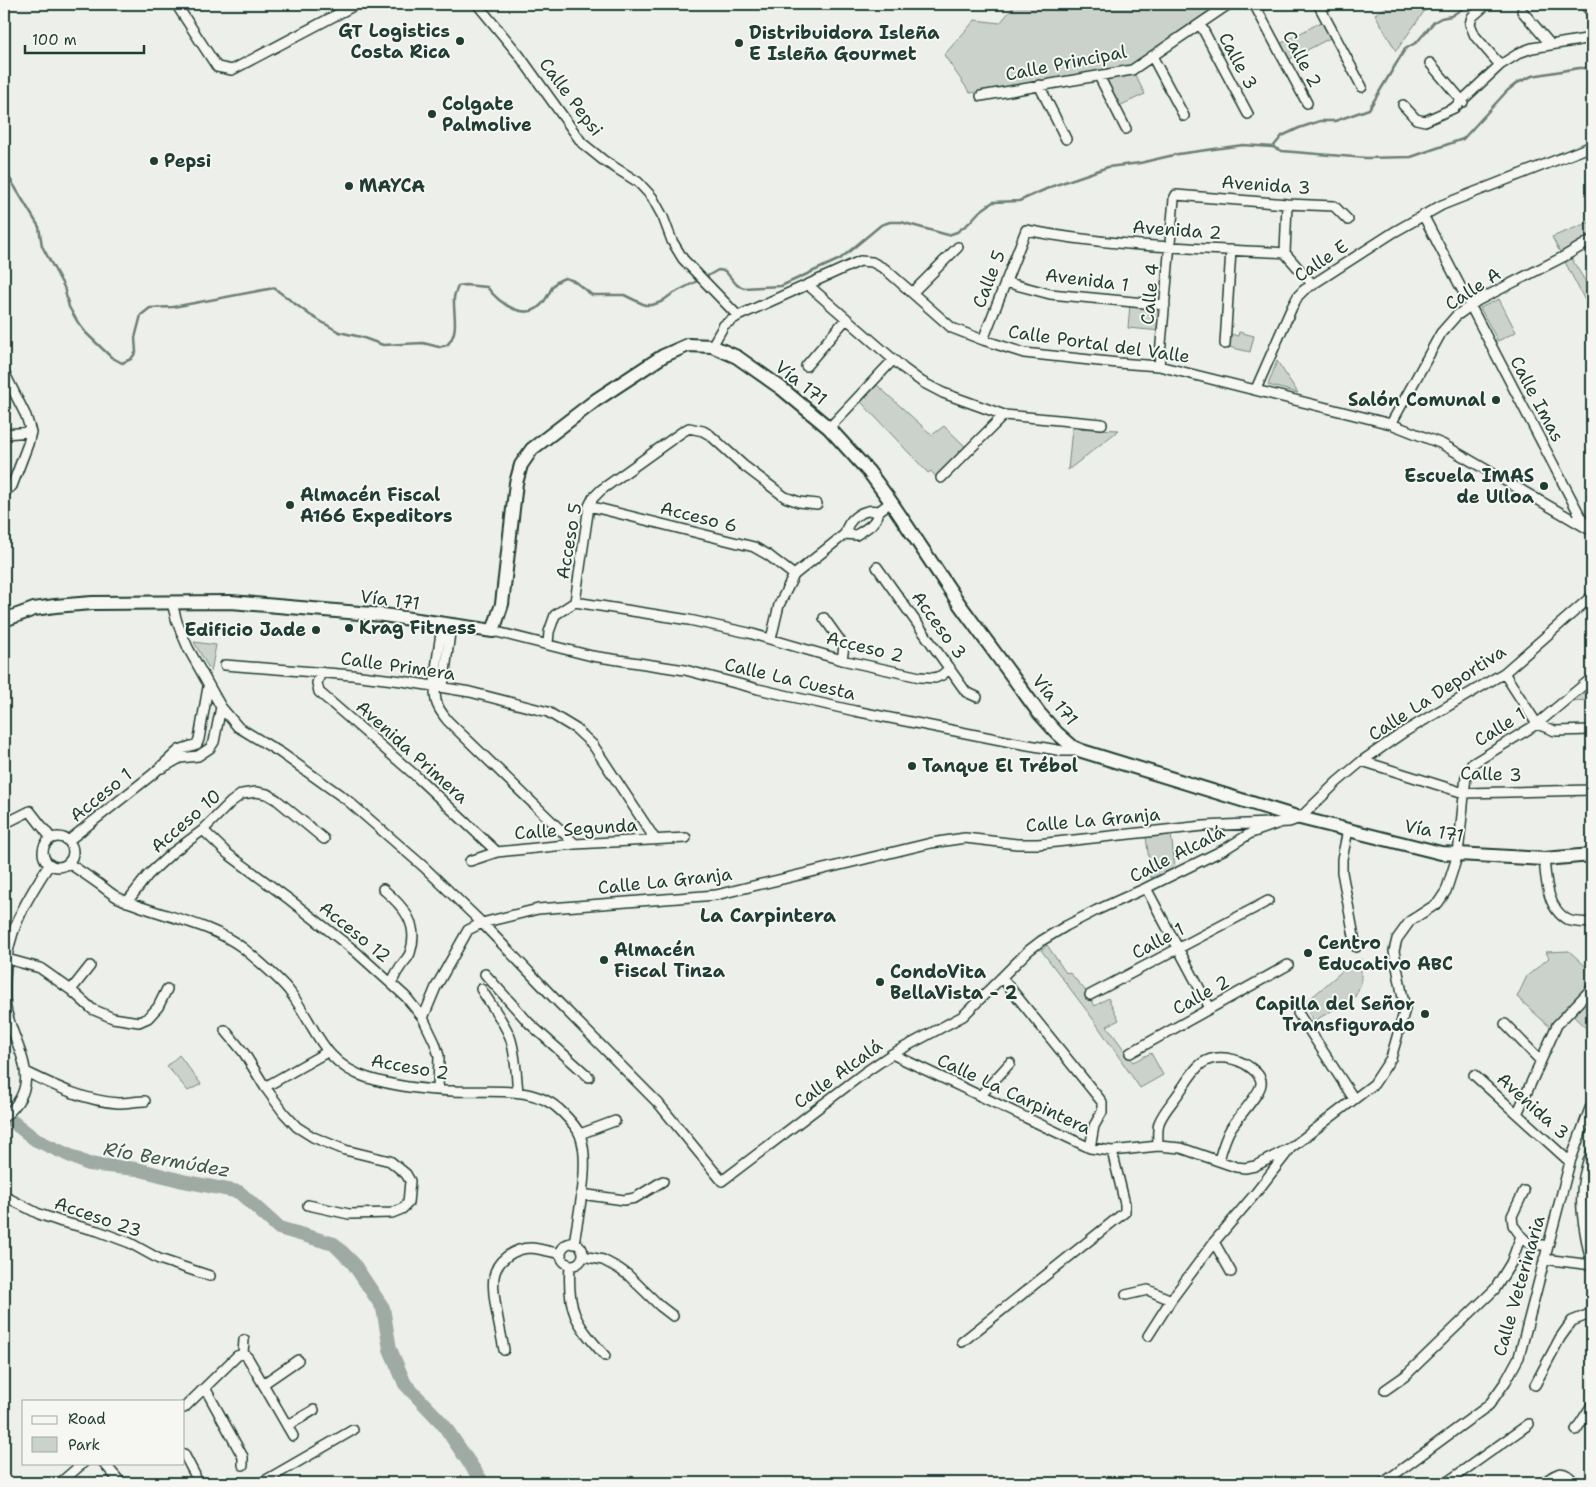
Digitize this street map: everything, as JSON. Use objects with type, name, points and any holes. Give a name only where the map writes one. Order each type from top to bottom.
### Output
[{"type":"main road","name":"Vía 171","points":[[4,620],[34,609],[92,602],[231,602],[383,615],[493,631],[502,604],[516,483],[521,465],[532,449],[596,400],[663,356],[688,345],[712,346],[737,358],[774,383],[829,428],[869,472],[960,605],[1039,713],[1073,747],[1300,818],[1441,853],[1544,859],[1592,855]]},
{"type":"street","points":[[176,4],[216,67],[232,70],[357,4]]},
{"type":"street","name":"Calle Pepsi","points":[[478,4],[519,55],[582,143],[603,160],[638,182],[652,197],[663,217],[672,241],[683,259],[738,316]]},
{"type":"street","name":"Calle Principal","points":[[982,96],[1132,70],[1229,4]]},
{"type":"street","name":"Calle 2","points":[[1254,4],[1307,103]]},
{"type":"street","points":[[1318,4],[1362,87]]},
{"type":"street","points":[[1487,4],[1472,17],[1470,24],[1476,36],[1500,65]]},
{"type":"street","points":[[1584,4],[1592,13]]},
{"type":"street","points":[[1522,11],[1551,45]]},
{"type":"street","name":"Calle 3","points":[[1200,24],[1248,114]]},
{"type":"street","points":[[1532,48],[1539,40],[1539,31]]},
{"type":"street","points":[[1403,105],[1416,119],[1421,121],[1450,110],[1463,102],[1500,65],[1521,52],[1532,48],[1592,38]]},
{"type":"street","points":[[1152,56],[1184,116]]},
{"type":"street","points":[[1430,63],[1463,102]]},
{"type":"street","points":[[1099,76],[1126,129]]},
{"type":"street","points":[[1040,85],[1066,139]]},
{"type":"street","name":"Calle E","points":[[1256,389],[1292,307],[1298,296],[1312,285],[1442,205],[1592,146]]},
{"type":"street","name":"Avenida 3","points":[[1176,195],[1334,206],[1348,220]]},
{"type":"street","name":"Calle 4","points":[[1159,366],[1166,305],[1174,198],[1176,195]]},
{"type":"street","points":[[1287,204],[1285,253],[1312,285]]},
{"type":"street","name":"Calle Imas","points":[[1423,215],[1589,529]]},
{"type":"street","name":"Avenida 2","points":[[1026,230],[1056,236],[1170,246],[1285,253]]},
{"type":"street","name":"Calle 5","points":[[983,340],[1026,230]]},
{"type":"street","name":"Calle A","points":[[1391,424],[1442,333],[1456,316],[1470,306],[1592,240]]},
{"type":"street","points":[[913,292],[958,247]]},
{"type":"street","points":[[1225,344],[1231,250]]},
{"type":"street","name":"Calle Portal del Valle","points":[[712,346],[724,325],[738,316],[860,261],[872,262],[885,269],[913,292],[952,328],[983,340],[1024,353],[1118,364],[1159,366],[1391,424],[1442,444],[1589,529]]},
{"type":"street","name":"Avenida 1","points":[[1005,282],[1050,294],[1166,305]]},
{"type":"street","points":[[808,285],[893,360],[922,382],[943,393],[1004,415],[1102,424]]},
{"type":"street","points":[[806,366],[846,319]]},
{"type":"street","points":[[829,428],[893,360]]},
{"type":"street","points":[[5,377],[26,416],[31,432],[12,486],[5,491]]},
{"type":"street","points":[[941,478],[1004,415]]},
{"type":"street","name":"Acceso 5","points":[[771,639],[689,620],[575,602],[589,506],[593,498],[601,490],[690,428],[710,435],[743,465],[786,496],[799,502],[817,504]]},
{"type":"street","points":[[4,434],[31,432]]},
{"type":"street","points":[[771,639],[779,605],[794,575],[846,534],[856,535],[867,528],[878,518],[879,511],[891,502]]},
{"type":"street","name":"Acceso 6","points":[[589,506],[754,548],[768,555],[794,575]]},
{"type":"street","points":[[846,534],[847,524],[856,516],[870,509],[879,511]]},
{"type":"street","name":"Acceso 3","points":[[877,568],[966,692],[978,697]]},
{"type":"street","name":"Calle La Deportiva","points":[[1300,818],[1362,761],[1404,732],[1504,673],[1592,596]]},
{"type":"street","points":[[548,644],[549,632],[555,615],[575,602]]},
{"type":"street","points":[[172,603],[177,622],[188,648],[208,687],[221,707],[238,727],[281,753],[347,800],[424,867],[482,922],[468,930],[436,987],[423,1018]]},
{"type":"street","points":[[824,618],[844,646],[842,660]]},
{"type":"street","points":[[447,624],[436,703],[448,721],[575,844]]},
{"type":"street","name":"Calle La Cuesta","points":[[493,631],[592,656],[685,670],[855,711],[1011,742],[1063,751],[1082,751]]},
{"type":"street","name":"Acceso 2","points":[[771,639],[842,660],[927,678],[935,678],[942,675],[950,668]]},
{"type":"street","name":"Calle Primera","points":[[225,665],[321,672],[439,687],[540,709],[576,729],[593,746],[655,839]]},
{"type":"street","name":"Avenida Primera","points":[[321,672],[317,683],[319,692],[416,776],[497,852]]},
{"type":"street","points":[[1504,673],[1537,724],[1554,731],[1592,730]]},
{"type":"street","name":"Calle 1","points":[[1458,854],[1466,776],[1472,764],[1537,724],[1592,678]]},
{"type":"street","name":"Acceso 1","points":[[68,841],[153,774],[178,750],[196,744],[199,739],[208,687]]},
{"type":"street","name":"Acceso 1","points":[[153,774],[180,758],[198,756],[210,748],[214,742],[221,707]]},
{"type":"street","name":"Calle 3","points":[[1362,761],[1464,793],[1592,790]]},
{"type":"street","name":"Acceso 10","points":[[127,902],[148,875],[172,853],[203,830],[231,802],[242,794],[256,792],[267,794],[324,839]]},
{"type":"street","points":[[4,819],[10,821],[29,811],[32,812],[51,838]]},
{"type":"street","name":"Calle La Granja","points":[[482,922],[538,909],[716,895],[931,843],[965,838],[1017,844],[1038,844],[1203,826],[1289,822],[1300,818]]},
{"type":"street","name":"Calle Alcalá","points":[[482,922],[659,1104],[722,1180],[864,1073],[892,1054],[963,1016],[1028,951],[1041,941],[1089,914],[1146,888],[1251,833],[1279,822]]},
{"type":"street","points":[[1234,824],[1239,831],[1237,842]]},
{"type":"street","name":"Acceso 12","points":[[203,830],[228,854],[355,951],[406,997],[423,1018],[435,1042],[439,1056],[438,1090]]},
{"type":"street","points":[[1348,830],[1342,859],[1342,872],[1356,947]]},
{"type":"street","points":[[60,837],[68,841],[73,854],[68,863],[59,867],[49,865],[43,856],[44,846],[51,838],[60,837]]},
{"type":"street","name":"Calle Segunda","points":[[470,862],[497,852],[575,844],[686,838]]},
{"type":"street","name":"Calle La Carpintera","points":[[892,1054],[1090,1148],[1112,1151],[1158,1146],[1181,1148],[1236,1167],[1246,1168],[1255,1166],[1292,1147],[1374,1084],[1390,1058],[1405,1009],[1394,951],[1397,939],[1410,921],[1438,903],[1446,891],[1458,854]]},
{"type":"street","points":[[1544,859],[1548,894],[1559,912],[1569,920],[1592,923]]},
{"type":"street","name":"Acceso 2","points":[[68,863],[118,898],[218,932],[243,948],[288,989],[328,1052],[337,1062],[368,1078],[438,1090],[518,1092],[536,1096],[548,1100],[560,1110],[580,1134]]},
{"type":"street","points":[[4,1117],[15,1108],[24,1091],[26,1072],[5,1008],[7,959],[15,927],[28,897],[49,865]]},
{"type":"street","points":[[1146,888],[1210,1008]]},
{"type":"street","points":[[383,889],[401,904],[410,919],[413,936],[410,954],[391,983]]},
{"type":"street","name":"Calle 1","points":[[1090,995],[1268,901]]},
{"type":"street","points":[[7,959],[40,968],[71,990],[92,1009],[113,1018],[139,1022],[148,1018],[158,1007],[167,989]]},
{"type":"street","name":"Calle 2","points":[[1130,1053],[1288,965]]},
{"type":"street","points":[[71,990],[90,966]]},
{"type":"street","points":[[485,974],[529,1023],[589,1077]]},
{"type":"street","points":[[1002,978],[1102,1102],[1102,1112],[1094,1126],[1090,1148]]},
{"type":"street","points":[[1517,1114],[1557,1025],[1592,988]]},
{"type":"street","points":[[481,989],[505,1026],[510,1038],[514,1053],[518,1092]]},
{"type":"street","points":[[489,1001],[499,991]]},
{"type":"street","points":[[1298,1013],[1354,1099]]},
{"type":"street","points":[[1505,1024],[1540,1060]]},
{"type":"street","points":[[224,1030],[244,1053],[265,1087],[291,1120],[313,1138],[344,1150],[390,1161],[406,1174],[410,1182],[408,1203],[402,1209],[392,1213],[349,1214],[308,1205]]},
{"type":"street","points":[[265,1087],[328,1052]]},
{"type":"street","points":[[1158,1146],[1159,1124],[1194,1072],[1201,1064],[1208,1060],[1230,1058],[1238,1060],[1251,1068],[1260,1077],[1261,1083],[1258,1093],[1231,1127],[1219,1160]]},
{"type":"street","points":[[980,1096],[1010,1063]]},
{"type":"street","points":[[26,1072],[61,1089],[92,1098],[118,1103],[146,1101]]},
{"type":"street","name":"Avenida 3","points":[[1474,1074],[1570,1162]]},
{"type":"street","name":"Calle Veterinaria","points":[[1383,1483],[1489,1405],[1506,1381],[1519,1357],[1570,1162],[1591,1109]]},
{"type":"street","points":[[574,1244],[584,1158],[580,1134],[615,1121]]},
{"type":"street","points":[[1148,1336],[1171,1300],[1214,1242],[1292,1147]]},
{"type":"street","points":[[962,1342],[1124,1212],[1125,1204],[1112,1151]]},
{"type":"street","points":[[1544,1259],[1592,1265],[1582,1219],[1581,1191],[1591,1156]]},
{"type":"street","points":[[581,1194],[624,1200],[635,1198],[662,1181]]},
{"type":"street","points":[[1524,1191],[1512,1216],[1513,1226],[1527,1242],[1547,1246]]},
{"type":"street","name":"Acceso 23","points":[[4,1196],[40,1214],[98,1231],[130,1243],[159,1259],[210,1276]]},
{"type":"street","points":[[1384,1390],[1405,1376],[1495,1289],[1511,1263],[1521,1236]]},
{"type":"street","points":[[1214,1242],[1231,1272]]},
{"type":"street","points":[[561,1254],[567,1245],[574,1244],[582,1250],[583,1256]]},
{"type":"street","points":[[504,1350],[493,1287],[494,1275],[498,1265],[509,1254],[520,1250],[532,1248],[561,1254]]},
{"type":"street","points":[[561,1254],[564,1261],[570,1265],[576,1264],[583,1256]]},
{"type":"street","points":[[583,1256],[603,1260],[618,1268],[673,1316]]},
{"type":"street","points":[[570,1265],[568,1290],[570,1306],[578,1322],[605,1356]]},
{"type":"street","points":[[1126,1295],[1148,1290],[1171,1300]]},
{"type":"street","points":[[1535,1385],[1560,1338],[1572,1321],[1592,1313]]},
{"type":"street","points":[[243,1354],[244,1340]]},
{"type":"street","points":[[243,1354],[248,1358],[293,1436]]},
{"type":"street","points":[[185,1407],[237,1356],[243,1354]]},
{"type":"street","points":[[263,1384],[298,1360]]},
{"type":"street","points":[[205,1388],[243,1457],[243,1465]]},
{"type":"street","points":[[1576,1430],[1592,1405]]},
{"type":"street","points":[[287,1426],[314,1410]]},
{"type":"street","points":[[1446,1483],[1529,1424]]},
{"type":"street","points":[[264,1482],[353,1430]]},
{"type":"street","points":[[185,1456],[195,1475],[196,1483]]},
{"type":"street","points":[[60,1483],[82,1464]]},
{"type":"street","points":[[105,1464],[121,1483]]},
{"type":"street","points":[[1543,1483],[1555,1474],[1562,1473],[1568,1474],[1575,1483]]},
{"type":"green space","points":[[1016,4],[1219,4],[1128,67],[970,93],[944,55],[975,20],[1000,23]]},
{"type":"green space","points":[[1393,4],[1437,4],[1428,6],[1396,51],[1375,14]]},
{"type":"green space","points":[[1323,21],[1332,37],[1288,60],[1280,44]]},
{"type":"green space","points":[[1134,73],[1145,94],[1117,107],[1103,78]]},
{"type":"green space","points":[[1592,221],[1592,234],[1566,250],[1592,292],[1592,314],[1552,237]]},
{"type":"green space","points":[[1499,299],[1516,332],[1498,341],[1480,308]]},
{"type":"green space","points":[[1130,305],[1162,308],[1161,331],[1128,328]]},
{"type":"green space","points":[[1239,332],[1254,336],[1250,352],[1229,347],[1231,334],[1238,336]]},
{"type":"green space","points":[[1277,361],[1298,393],[1268,385]]},
{"type":"green space","points":[[877,385],[932,435],[944,426],[967,448],[936,477],[931,471],[928,473],[861,402]]},
{"type":"green space","points":[[1072,428],[1119,430],[1068,470]]},
{"type":"green space","points":[[194,642],[216,645],[211,672]]},
{"type":"green space","points":[[1592,682],[1592,700],[1570,701]]},
{"type":"green space","points":[[1171,834],[1175,868],[1151,878],[1146,836]]},
{"type":"green space","points":[[1047,945],[1066,973],[1069,972],[1085,990],[1095,1006],[1108,998],[1119,1020],[1107,1026],[1133,1062],[1151,1053],[1163,1075],[1140,1088],[1093,1019],[1041,950]]},
{"type":"green space","points":[[1569,951],[1592,972],[1592,980],[1560,1015],[1551,1028],[1517,997],[1527,976],[1549,958],[1546,952]]},
{"type":"green space","points":[[1361,959],[1361,983],[1355,997],[1314,1021],[1304,1004],[1355,960]]},
{"type":"green space","points":[[1588,996],[1592,999],[1592,1034],[1571,1014]]},
{"type":"green space","points":[[179,1055],[201,1084],[188,1091],[167,1066]]},
{"type":"waterway","points":[[1273,147],[1282,136],[1299,128],[1320,121],[1335,121],[1369,109],[1405,49],[1417,42],[1434,22],[1451,16],[1467,4]]},
{"type":"waterway","points":[[704,278],[718,270],[725,271],[737,285],[744,288],[781,286],[840,259],[881,225],[890,222],[901,222],[948,235],[957,232],[993,202],[1019,201],[1053,186],[1108,167],[1140,163],[1178,154],[1243,145],[1273,147],[1282,151],[1366,158],[1411,157],[1463,139],[1507,91],[1517,83],[1532,76],[1579,68],[1592,68]]},
{"type":"waterway","points":[[4,104],[7,110],[4,149]]},
{"type":"waterway","points":[[4,151],[7,174],[39,227],[42,246],[64,287],[69,307],[86,333],[111,357],[122,363],[131,359],[136,352],[135,338],[141,315],[150,308],[173,307],[274,288],[310,315],[339,332],[383,345],[423,343],[439,347],[447,345],[455,329],[454,296],[458,286],[487,287],[506,305],[514,309],[531,311],[545,300],[554,284],[565,278],[574,281],[592,295],[624,295],[645,305],[661,302],[699,280]]},
{"type":"waterway","name":"Río Bermúdez","points":[[4,1115],[36,1140],[88,1164],[137,1169],[183,1181],[239,1192],[279,1228],[334,1244],[353,1263],[383,1308],[390,1349],[405,1384],[443,1424],[483,1483]]},
{"type":"place","name":"GT Logistics Costa Rica","points":[[460,41]]},
{"type":"place","name":"Distribuidora Isleña E Isleña Gourmet","points":[[739,43]]},
{"type":"place","name":"Colgate Palmolive","points":[[432,114]]},
{"type":"place","name":"Pepsi","points":[[154,161]]},
{"type":"place","name":"MAYCA","points":[[349,186]]},
{"type":"place","name":"Salón Comunal","points":[[1496,400]]},
{"type":"place","name":"Escuela IMAS de Ulloa","points":[[1544,486]]},
{"type":"place","name":"Almacén Fiscal A166 Expeditors","points":[[290,505]]},
{"type":"place","name":"Krag Fitness","points":[[349,628]]},
{"type":"place","name":"Edificio Jade","points":[[316,630]]},
{"type":"place","name":"Tanque El Trébol","points":[[912,766]]},
{"type":"place","name":"Centro Educativo ABC","points":[[1308,953]]},
{"type":"place","name":"Almacén Fiscal Tinza","points":[[604,960]]},
{"type":"place","name":"CondoVita BellaVista - 2","points":[[880,982]]},
{"type":"place","name":"Capilla del Señor Transfigurado","points":[[1425,1014]]},
{"type":"district","name":"La Carpintera","points":[[768,915]]}]
